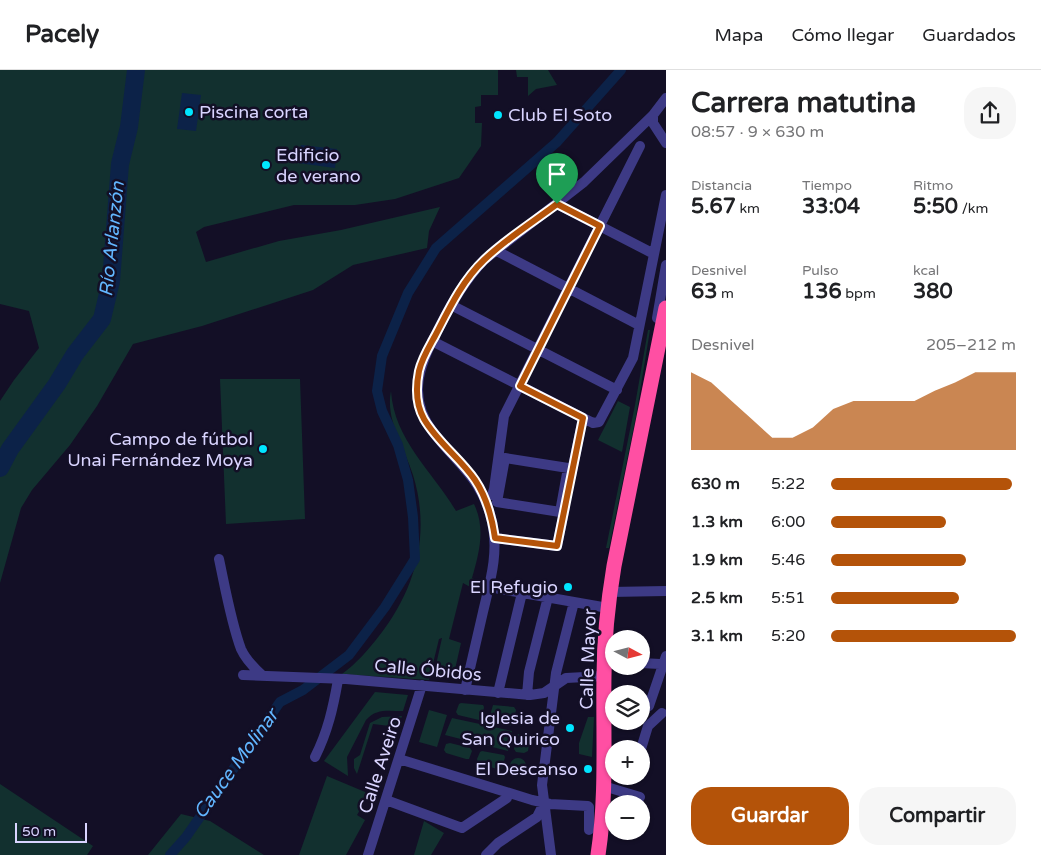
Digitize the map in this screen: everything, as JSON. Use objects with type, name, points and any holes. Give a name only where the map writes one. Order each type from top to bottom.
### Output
[{"type":"highway","name":"Calle Mayor","points":[[606,685],[604,676],[610,592],[666,308]]},
{"type":"highway","name":"Calle Mayor","points":[[598,855],[605,776]]},
{"type":"street","points":[[465,690],[494,566],[495,538],[490,510],[480,489],[468,472],[432,431],[420,409],[418,390],[419,370],[450,305],[473,272],[495,250],[557,204],[606,162],[653,115],[666,98]]},
{"type":"street","points":[[653,115],[654,126],[666,143]]},
{"type":"street","points":[[643,124],[654,126]]},
{"type":"street","points":[[492,495],[504,416],[640,146]]},
{"type":"street","points":[[432,341],[593,423],[597,423],[601,420],[632,358],[666,195]]},
{"type":"street","points":[[557,204],[654,254]]},
{"type":"street","points":[[495,250],[639,325]]},
{"type":"street","points":[[654,372],[651,359],[666,265]]},
{"type":"street","points":[[450,305],[617,390]]},
{"type":"street","points":[[495,538],[557,546],[583,418]]},
{"type":"street","points":[[505,458],[568,468],[560,512],[498,502],[505,458]]},
{"type":"street","points":[[218,559],[242,649],[251,664],[263,676]]},
{"type":"street","points":[[489,587],[608,608]]},
{"type":"street","points":[[610,592],[666,591]]},
{"type":"street","points":[[498,694],[522,593]]},
{"type":"street","points":[[527,695],[529,672],[548,597]]},
{"type":"street","points":[[551,855],[542,785],[554,684],[574,602]]},
{"type":"street","points":[[650,662],[663,660],[650,692]]},
{"type":"street","name":"Calle Óbidos","points":[[243,675],[346,679],[498,694],[527,695],[544,693],[554,684],[566,678],[604,676]]},
{"type":"street","points":[[315,757],[328,729],[338,680]]},
{"type":"street","name":"Calle Aveiro","points":[[368,855],[422,685]]},
{"type":"street","points":[[644,740],[648,726],[664,714],[650,707]]},
{"type":"street","points":[[399,759],[544,803],[589,807],[589,830]]},
{"type":"street","points":[[603,787],[633,795]]},
{"type":"street","points":[[386,800],[462,828],[507,798]]},
{"type":"street","points":[[486,855],[498,843],[537,817],[544,803]]},
{"type":"green space","points":[[0,70],[498,70],[498,95],[481,95],[481,106],[475,107],[475,123],[482,123],[481,146],[459,178],[395,199],[355,205],[294,205],[204,227],[196,232],[206,262],[279,241],[341,230],[440,207],[429,231],[427,248],[353,265],[313,290],[202,326],[133,344],[97,406],[70,445],[32,490],[21,508],[0,583],[0,401],[39,348],[29,311],[0,304]]},
{"type":"green space","name":"Club El Soto","points":[[516,70],[548,70],[557,85],[536,89],[528,96],[528,77],[517,77]]},
{"type":"green space","points":[[648,330],[650,330],[636,416],[609,548],[606,548],[635,405]]},
{"type":"green space","name":"Campo de fútbol Unai Fernández Moya","points":[[220,379],[300,379],[305,519],[226,524]]},
{"type":"green space","points":[[391,391],[399,425],[416,455],[456,511],[474,504],[478,513],[480,541],[472,578],[483,583],[481,593],[463,583],[449,639],[461,643],[453,678],[434,674],[442,638],[439,639],[429,680],[342,674],[366,651],[392,618],[411,580],[417,560],[420,539],[418,497],[410,465],[393,423],[390,402]]},
{"type":"green space","points":[[618,401],[630,407],[622,452],[598,440]]},
{"type":"green space","points":[[375,692],[408,695],[403,711],[378,712],[366,720],[347,757],[348,776],[324,761]]},
{"type":"green space","points":[[461,703],[483,705],[482,718],[479,720],[458,715],[456,712]]},
{"type":"green space","points":[[493,705],[514,707],[516,710],[511,726],[490,722],[489,719]]},
{"type":"green space","points":[[429,710],[447,715],[437,747],[419,742]]},
{"type":"green space","points":[[402,716],[398,727],[373,724],[357,774],[354,768],[354,759],[360,755],[370,723],[382,717]]},
{"type":"green space","points":[[588,717],[594,717],[592,757],[579,754],[579,743]]},
{"type":"green space","points":[[452,718],[512,731],[508,751],[445,735]]},
{"type":"green space","points":[[517,735],[528,735],[530,738],[528,751],[524,753],[516,752],[514,749]]},
{"type":"green space","points":[[450,743],[470,748],[472,751],[469,759],[446,753],[444,750],[446,744]]},
{"type":"green space","points":[[482,751],[504,755],[502,769],[478,763],[477,759]]},
{"type":"green space","points":[[515,758],[521,758],[526,763],[524,772],[515,774],[510,769],[510,763]]},
{"type":"green space","points":[[327,776],[377,797],[375,802],[367,798],[357,815],[365,820],[346,855],[299,855]]},
{"type":"green space","points":[[0,784],[93,846],[87,855],[0,855]]},
{"type":"green space","points":[[181,814],[210,821],[264,855],[148,855]]},
{"type":"green space","points":[[424,821],[444,833],[431,855],[414,855]]},
{"type":"water","name":"Piscina corta","points":[[182,93],[201,95],[196,131],[177,129]]},
{"type":"water","points":[[301,145],[337,149],[335,168],[298,163]]},
{"type":"waterway","name":"Río Arlanzón","points":[[0,468],[10,449],[57,384],[75,354],[102,319],[111,281],[120,164],[129,127],[136,70]]},
{"type":"waterway","name":"Cauce Molinar","points":[[170,855],[186,837],[280,702],[303,690],[349,655],[385,607],[415,559],[413,517],[408,480],[398,445],[382,411],[377,391],[382,356],[408,293],[436,248],[557,142],[621,70]]},
{"type":"place","name":"Piscina corta","points":[[189,112]]},
{"type":"place","name":"Club El Soto","points":[[498,115]]},
{"type":"place","name":"Edificio de verano","points":[[266,165]]},
{"type":"place","name":"Campo de fútbol Unai Fernández Moya","points":[[263,449]]},
{"type":"place","name":"El Refugio","points":[[568,587]]},
{"type":"place","name":"Iglesia de San Quirico","points":[[570,728]]},
{"type":"place","name":"El Descanso","points":[[588,769]]},
{"type":"route","points":[[557,204],[600,226],[520,386],[583,418],[557,546],[495,538],[490,510],[476,481],[441,442],[422,416],[418,380],[419,370],[424,357],[450,305],[468,278],[495,250],[557,204]]}]
